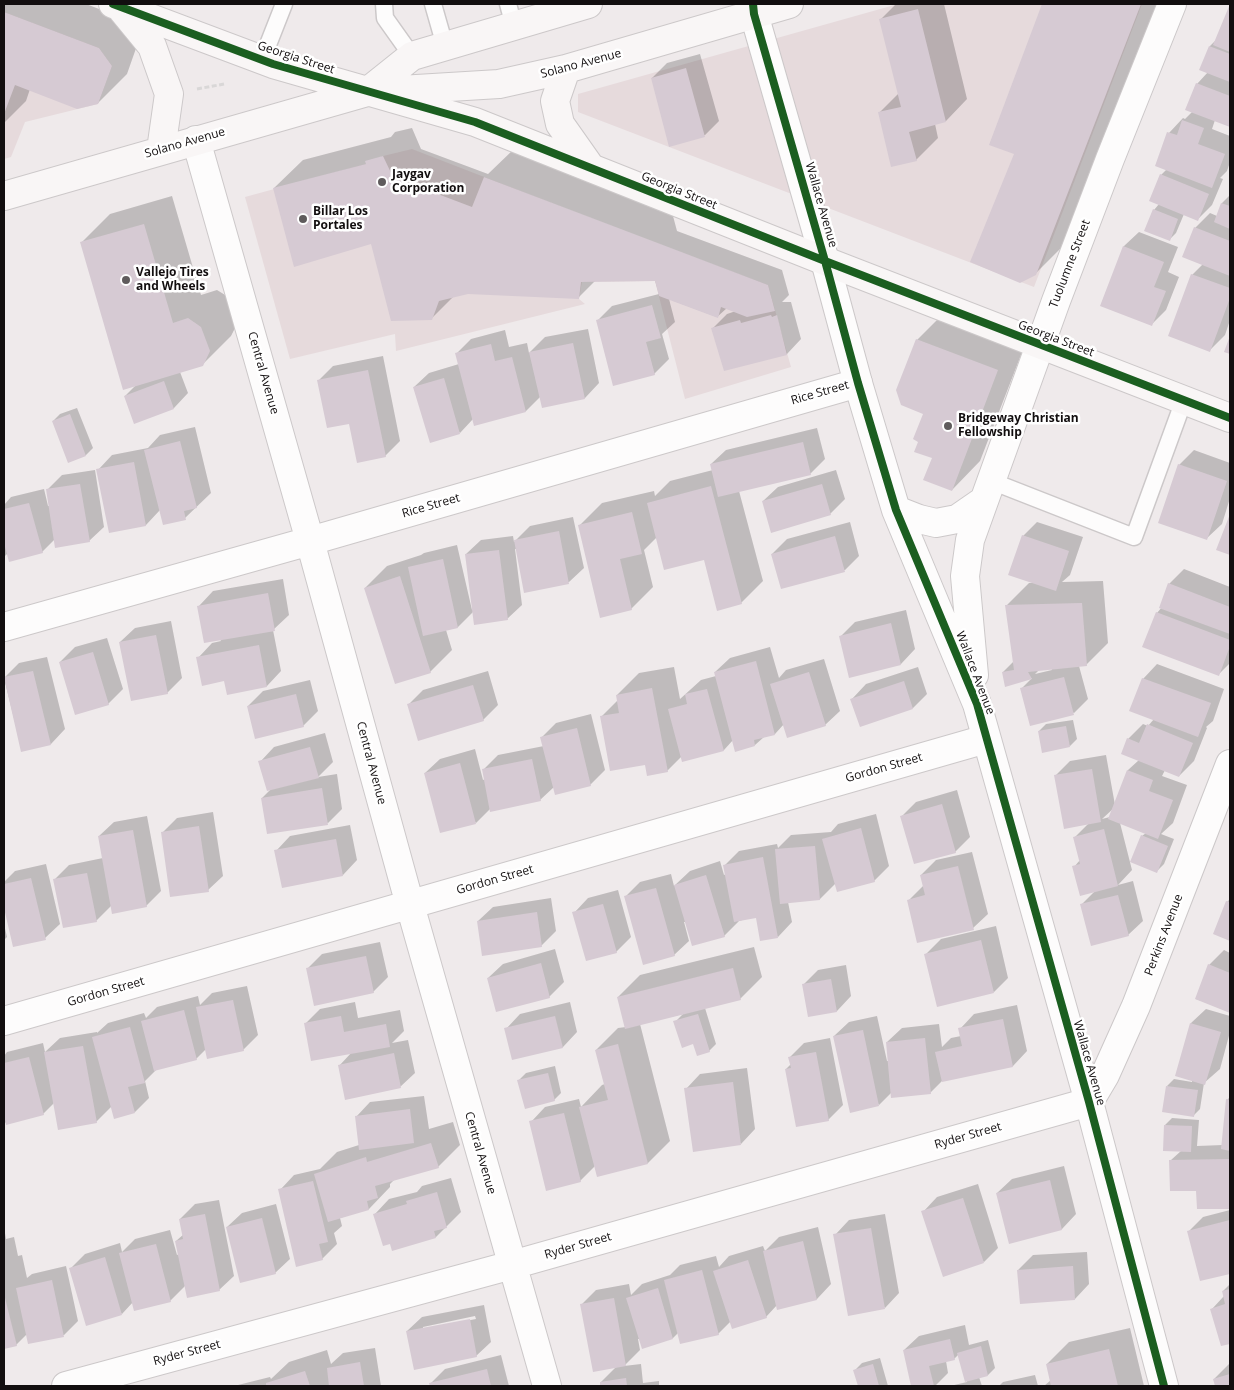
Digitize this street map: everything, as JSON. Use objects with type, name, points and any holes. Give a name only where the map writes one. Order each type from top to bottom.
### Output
[{"type":"main road","name":"Solano Avenue","points":[[366,92],[412,56],[446,46],[511,15],[588,4]]},
{"type":"main road","name":"Solano Avenue","points":[[4,196],[366,92],[499,84],[566,69],[754,9],[789,4]]},
{"type":"main road","name":"Georgia Street","points":[[125,6],[262,60],[366,92],[475,122],[1230,418]]},
{"type":"main road","points":[[125,6],[152,46],[169,94],[161,150]]},
{"type":"main road","points":[[566,69],[555,101],[560,124],[591,168]]},
{"type":"street","name":"Tuolumne Street","points":[[977,704],[964,576],[970,540],[1040,345],[1110,159],[1172,4]]},
{"type":"street","name":"Wallace Avenue","points":[[754,9],[826,261],[858,383],[896,510],[977,704],[1089,1102],[1164,1386]]},
{"type":"street","name":"Central Avenue","points":[[196,140],[547,1386]]},
{"type":"street","name":"Rice Street","points":[[4,627],[858,383]]},
{"type":"street","points":[[896,510],[918,519],[936,523],[957,518],[987,491]]},
{"type":"street","name":"Gordon Street","points":[[4,1022],[986,739]]},
{"type":"street","name":"Perkins Avenue","points":[[1089,1102],[1105,1075],[1136,1006],[1230,764]]},
{"type":"street","name":"Ryder Street","points":[[66,1386],[512,1265],[1089,1102]]},
{"type":"lane","points":[[262,60],[284,4]]},
{"type":"lane","points":[[384,4],[385,18],[412,56]]},
{"type":"lane","points":[[433,4],[446,46]]},
{"type":"lane","points":[[987,491],[1134,537],[1184,400]]},
{"type":"path","points":[[192,90],[224,84]]},
{"type":"shaded area","points":[[898,4],[1142,4],[1034,287],[578,112],[578,94]]},
{"type":"shaded area","points":[[4,12],[99,48],[112,66],[98,104],[25,122],[11,157],[4,159]]},
{"type":"shaded area","points":[[412,149],[768,285],[791,367],[685,399],[655,281],[582,282],[579,299],[585,304],[396,351],[395,334],[290,359],[245,197],[366,164],[383,156]]},
{"type":"building","points":[[1042,4],[1141,4],[1036,275],[1020,283],[970,262],[1014,154],[989,145]]},
{"type":"building","points":[[1230,4],[1230,52],[1213,45]]},
{"type":"building","points":[[918,9],[946,122],[909,132],[917,161],[891,167],[878,112],[901,107],[879,19]]},
{"type":"building","points":[[4,12],[99,48],[112,66],[98,104],[77,109],[15,85],[4,114]]},
{"type":"building","points":[[1209,46],[1230,54],[1230,82],[1199,70]]},
{"type":"building","points":[[686,68],[705,137],[669,147],[651,78]]},
{"type":"building","points":[[1196,83],[1230,96],[1230,127],[1185,110]]},
{"type":"building","points":[[1182,120],[1204,128],[1198,144],[1225,154],[1212,188],[1155,166],[1167,132],[1177,135]]},
{"type":"building","points":[[383,156],[393,177],[472,207],[484,177],[768,285],[775,311],[747,317],[721,307],[718,318],[659,296],[655,281],[581,282],[579,299],[468,294],[439,301],[432,320],[391,321],[371,244],[294,267],[273,188],[366,164],[365,161]]},
{"type":"building","points":[[1160,174],[1209,194],[1198,221],[1149,201]]},
{"type":"building","points":[[1221,203],[1230,206],[1230,229],[1214,222]]},
{"type":"building","points":[[1153,209],[1178,219],[1170,241],[1144,231]]},
{"type":"building","name":"Vallejo Tires and Wheels","points":[[144,224],[173,323],[188,318],[201,327],[210,351],[203,366],[123,390],[80,242]]},
{"type":"building","points":[[1194,227],[1230,241],[1230,276],[1182,257]]},
{"type":"building","points":[[1123,246],[1164,262],[1154,287],[1166,291],[1152,326],[1100,306]]},
{"type":"building","points":[[1191,274],[1230,288],[1230,298],[1210,352],[1168,336]]},
{"type":"building","points":[[652,305],[661,338],[646,342],[655,375],[613,386],[596,320]]},
{"type":"building","points":[[771,315],[772,317],[777,315],[787,355],[724,371],[711,328],[740,320],[741,323]]},
{"type":"building","points":[[1230,336],[1230,354],[1224,352]]},
{"type":"building","name":"Bridgeway Christian Fellowship","points":[[916,339],[998,370],[952,491],[923,480],[932,458],[914,452],[918,442],[913,439],[923,414],[901,405],[896,390]]},
{"type":"building","points":[[573,343],[585,399],[542,408],[529,352]]},
{"type":"building","points":[[491,344],[495,361],[512,357],[526,412],[474,426],[455,353]]},
{"type":"building","points":[[368,370],[386,457],[357,463],[349,424],[327,428],[317,380]]},
{"type":"building","points":[[444,378],[460,434],[430,443],[413,387]]},
{"type":"building","points":[[164,381],[174,409],[134,424],[124,396]]},
{"type":"building","points":[[70,414],[86,456],[68,463],[52,421]]},
{"type":"building","points":[[180,441],[197,508],[184,511],[186,520],[163,525],[144,450]]},
{"type":"building","points":[[803,442],[811,475],[718,497],[710,464]]},
{"type":"building","points":[[134,462],[146,526],[109,533],[96,469]]},
{"type":"building","points":[[1178,464],[1227,481],[1207,540],[1158,523]]},
{"type":"building","points":[[80,484],[90,542],[55,548],[46,489]]},
{"type":"building","points":[[822,484],[831,515],[771,533],[762,501]]},
{"type":"building","points":[[711,486],[742,604],[717,611],[704,560],[664,570],[647,503]]},
{"type":"building","points":[[29,503],[43,553],[9,562],[4,543],[4,509]]},
{"type":"building","points":[[632,512],[642,554],[620,559],[632,610],[600,618],[578,525]]},
{"type":"building","points":[[1230,514],[1230,555],[1216,550]]},
{"type":"building","points":[[559,531],[569,584],[524,593],[514,540]]},
{"type":"building","points":[[1022,535],[1069,551],[1056,591],[1008,575]]},
{"type":"building","points":[[835,536],[845,572],[781,589],[771,554]]},
{"type":"building","points":[[499,550],[508,620],[474,625],[465,554]]},
{"type":"building","points":[[443,559],[458,628],[423,636],[408,567]]},
{"type":"building","points":[[400,576],[431,673],[395,684],[364,588]]},
{"type":"building","points":[[1168,583],[1230,607],[1230,634],[1159,608]]},
{"type":"building","points":[[268,593],[275,631],[204,643],[197,606]]},
{"type":"building","points":[[1082,603],[1087,666],[1028,672],[1032,679],[1005,687],[1002,672],[1014,670],[1005,605]]},
{"type":"building","points":[[1156,612],[1230,640],[1230,646],[1219,676],[1142,647]]},
{"type":"building","points":[[891,623],[901,665],[849,678],[839,636]]},
{"type":"building","points":[[156,635],[168,694],[131,701],[119,642]]},
{"type":"building","points":[[259,645],[267,687],[227,695],[224,681],[202,686],[196,657]]},
{"type":"building","points":[[93,652],[109,705],[75,715],[59,662]]},
{"type":"building","points":[[756,661],[775,735],[754,740],[755,746],[735,752],[714,672]]},
{"type":"building","points":[[33,671],[51,745],[21,752],[4,677]]},
{"type":"building","points":[[809,672],[826,726],[787,738],[770,684]]},
{"type":"building","points":[[1064,677],[1074,715],[1030,726],[1020,688]]},
{"type":"building","points":[[1142,678],[1211,703],[1198,737],[1129,711]]},
{"type":"building","points":[[904,681],[913,709],[860,727],[850,699]]},
{"type":"building","points":[[473,685],[484,721],[418,741],[407,704]]},
{"type":"building","points":[[652,688],[668,772],[647,776],[645,765],[610,771],[600,716],[619,713],[616,695]]},
{"type":"building","points":[[707,689],[724,751],[682,762],[668,709],[687,704],[685,694]]},
{"type":"building","points":[[296,694],[304,727],[255,739],[247,706]]},
{"type":"building","points":[[1147,724],[1193,743],[1179,777],[1121,754],[1127,738],[1139,743]]},
{"type":"building","points":[[1066,726],[1070,747],[1042,753],[1038,731]]},
{"type":"building","points":[[577,728],[591,786],[555,795],[540,737]]},
{"type":"building","points":[[310,747],[319,778],[267,791],[258,761]]},
{"type":"building","points":[[532,759],[541,801],[490,812],[482,769]]},
{"type":"building","points":[[460,763],[476,824],[440,833],[424,773]]},
{"type":"building","points":[[1092,769],[1101,822],[1064,829],[1054,775]]},
{"type":"building","points":[[1127,770],[1153,780],[1149,791],[1173,800],[1158,839],[1108,819]]},
{"type":"building","points":[[322,788],[328,825],[267,834],[261,798]]},
{"type":"building","points":[[942,804],[956,853],[914,864],[900,816]]},
{"type":"building","points":[[199,826],[209,892],[170,897],[161,832]]},
{"type":"building","points":[[861,828],[875,882],[837,892],[822,839]]},
{"type":"building","points":[[1104,829],[1118,886],[1080,896],[1072,866],[1080,864],[1073,837]]},
{"type":"building","points":[[133,830],[147,907],[112,914],[98,836]]},
{"type":"building","points":[[1141,835],[1168,846],[1157,873],[1130,862]]},
{"type":"building","points":[[336,839],[343,876],[282,888],[274,850]]},
{"type":"building","points":[[815,846],[820,900],[780,904],[775,849]]},
{"type":"building","points":[[763,857],[778,938],[760,941],[756,918],[734,922],[723,865]]},
{"type":"building","points":[[958,866],[974,930],[917,943],[907,900],[925,895],[920,875]]},
{"type":"building","points":[[87,873],[97,922],[63,928],[53,879]]},
{"type":"building","points":[[706,875],[725,937],[692,946],[674,885]]},
{"type":"building","points":[[31,878],[46,940],[13,947],[4,908],[4,884]]},
{"type":"building","points":[[656,888],[675,956],[643,965],[624,896]]},
{"type":"building","points":[[1118,895],[1129,936],[1091,946],[1080,904]]},
{"type":"building","points":[[1226,901],[1230,902],[1230,941],[1213,934]]},
{"type":"building","points":[[603,904],[617,953],[586,961],[572,912]]},
{"type":"building","points":[[537,912],[542,947],[482,956],[477,921]]},
{"type":"building","points":[[981,940],[994,993],[937,1007],[924,954]]},
{"type":"building","points":[[366,956],[374,993],[314,1006],[306,968]]},
{"type":"building","points":[[541,963],[550,998],[496,1012],[487,978]]},
{"type":"building","points":[[1208,964],[1230,973],[1230,1013],[1195,999]]},
{"type":"building","points":[[733,968],[741,1000],[625,1029],[617,997]]},
{"type":"building","points":[[831,979],[837,1012],[808,1017],[802,984]]},
{"type":"building","points":[[233,1000],[244,1051],[207,1059],[196,1007]]},
{"type":"building","points":[[184,1010],[197,1060],[154,1071],[141,1021]]},
{"type":"building","points":[[698,1014],[710,1052],[697,1056],[693,1044],[682,1048],[673,1021]]},
{"type":"building","points":[[341,1016],[344,1032],[386,1024],[390,1047],[311,1061],[304,1023]]},
{"type":"building","points":[[555,1016],[563,1048],[512,1060],[504,1028]]},
{"type":"building","points":[[1003,1019],[1013,1067],[942,1082],[935,1052],[962,1046],[958,1028]]},
{"type":"building","points":[[1190,1023],[1221,1032],[1205,1085],[1175,1076]]},
{"type":"building","points":[[130,1027],[145,1083],[128,1087],[135,1113],[114,1119],[92,1037]]},
{"type":"building","points":[[863,1030],[879,1106],[850,1113],[833,1036]]},
{"type":"building","points":[[925,1038],[931,1094],[891,1098],[886,1042]]},
{"type":"building","points":[[618,1044],[648,1164],[597,1177],[579,1107],[608,1100],[595,1050]]},
{"type":"building","points":[[83,1046],[97,1123],[58,1130],[44,1052]]},
{"type":"building","points":[[816,1052],[829,1121],[796,1127],[785,1069],[791,1068],[788,1057]]},
{"type":"building","points":[[394,1053],[401,1088],[345,1100],[338,1065]]},
{"type":"building","points":[[29,1057],[44,1115],[6,1125],[4,1114],[4,1063]]},
{"type":"building","points":[[548,1073],[555,1101],[525,1109],[517,1080]]},
{"type":"building","points":[[733,1082],[741,1145],[693,1152],[684,1088]]},
{"type":"building","points":[[1166,1086],[1198,1090],[1194,1117],[1162,1112]]},
{"type":"building","points":[[1226,1099],[1230,1100],[1230,1151],[1221,1149]]},
{"type":"building","points":[[410,1109],[414,1143],[359,1150],[355,1116]]},
{"type":"building","points":[[564,1113],[581,1182],[546,1191],[529,1121]]},
{"type":"building","points":[[1164,1125],[1192,1126],[1191,1152],[1163,1151]]},
{"type":"building","points":[[431,1143],[439,1168],[375,1186],[378,1198],[367,1201],[369,1210],[328,1222],[314,1174],[366,1157],[367,1162]]},
{"type":"building","points":[[1230,1159],[1230,1209],[1197,1209],[1196,1191],[1170,1191],[1169,1160]]},
{"type":"building","points":[[1050,1180],[1062,1230],[1009,1244],[996,1193]]},
{"type":"building","points":[[313,1181],[328,1242],[319,1244],[323,1260],[296,1267],[278,1189]]},
{"type":"building","points":[[437,1192],[447,1228],[434,1231],[436,1238],[392,1251],[390,1244],[383,1246],[373,1214],[407,1204],[406,1201]]},
{"type":"building","points":[[963,1198],[984,1263],[943,1277],[921,1211]]},
{"type":"building","points":[[205,1214],[220,1291],[187,1298],[175,1241],[183,1239],[179,1219]]},
{"type":"building","points":[[262,1218],[276,1274],[240,1283],[226,1227]]},
{"type":"building","points":[[1230,1220],[1230,1274],[1200,1281],[1187,1231]]},
{"type":"building","points":[[871,1228],[885,1309],[848,1316],[833,1234]]},
{"type":"building","points":[[803,1241],[817,1300],[777,1310],[763,1251]]},
{"type":"building","points":[[156,1244],[171,1302],[134,1311],[119,1253]]},
{"type":"building","points":[[105,1257],[122,1315],[86,1326],[69,1268]]},
{"type":"building","points":[[748,1260],[767,1318],[732,1329],[713,1271]]},
{"type":"building","points":[[1073,1266],[1075,1300],[1020,1304],[1017,1270]]},
{"type":"building","points":[[702,1270],[719,1335],[680,1344],[664,1280]]},
{"type":"building","points":[[52,1280],[64,1337],[28,1344],[16,1288]]},
{"type":"building","points":[[658,1288],[673,1339],[642,1349],[626,1298]]},
{"type":"building","points":[[1230,1289],[1230,1344],[1221,1346],[1210,1309],[1225,1304],[1222,1291]]},
{"type":"building","points":[[4,1294],[17,1346],[4,1349]]},
{"type":"building","points":[[614,1298],[626,1366],[593,1372],[580,1304]]},
{"type":"building","points":[[470,1319],[477,1357],[414,1370],[406,1331]]},
{"type":"building","points":[[950,1339],[955,1360],[929,1366],[934,1386],[911,1386],[903,1350]]},
{"type":"building","points":[[981,1346],[988,1376],[965,1382],[957,1353]]},
{"type":"building","points":[[1109,1349],[1118,1386],[1051,1386],[1046,1364]]},
{"type":"building","points":[[360,1362],[364,1386],[329,1386],[327,1368]]},
{"type":"building","points":[[873,1364],[879,1386],[858,1386],[853,1370]]},
{"type":"building","points":[[487,1369],[491,1386],[430,1386],[429,1383]]},
{"type":"building","points":[[305,1371],[310,1386],[266,1386],[266,1383]]},
{"type":"building","points":[[1230,1374],[1230,1386],[1215,1386],[1213,1379]]},
{"type":"building","points":[[626,1378],[627,1386],[600,1386],[600,1382]]},
{"type":"cycle path","points":[[113,4],[273,64],[475,122],[825,261],[1230,418]]},
{"type":"cycle path","points":[[753,4],[754,14],[858,383],[896,510],[977,704],[1089,1102],[1164,1386]]},
{"type":"place","name":"Jaygav Corporation","points":[[382,182]]},
{"type":"place","name":"Billar Los Portales","points":[[303,219]]},
{"type":"place","name":"Vallejo Tires and Wheels","points":[[126,280]]},
{"type":"place","name":"Bridgeway Christian Fellowship","points":[[948,426]]}]
